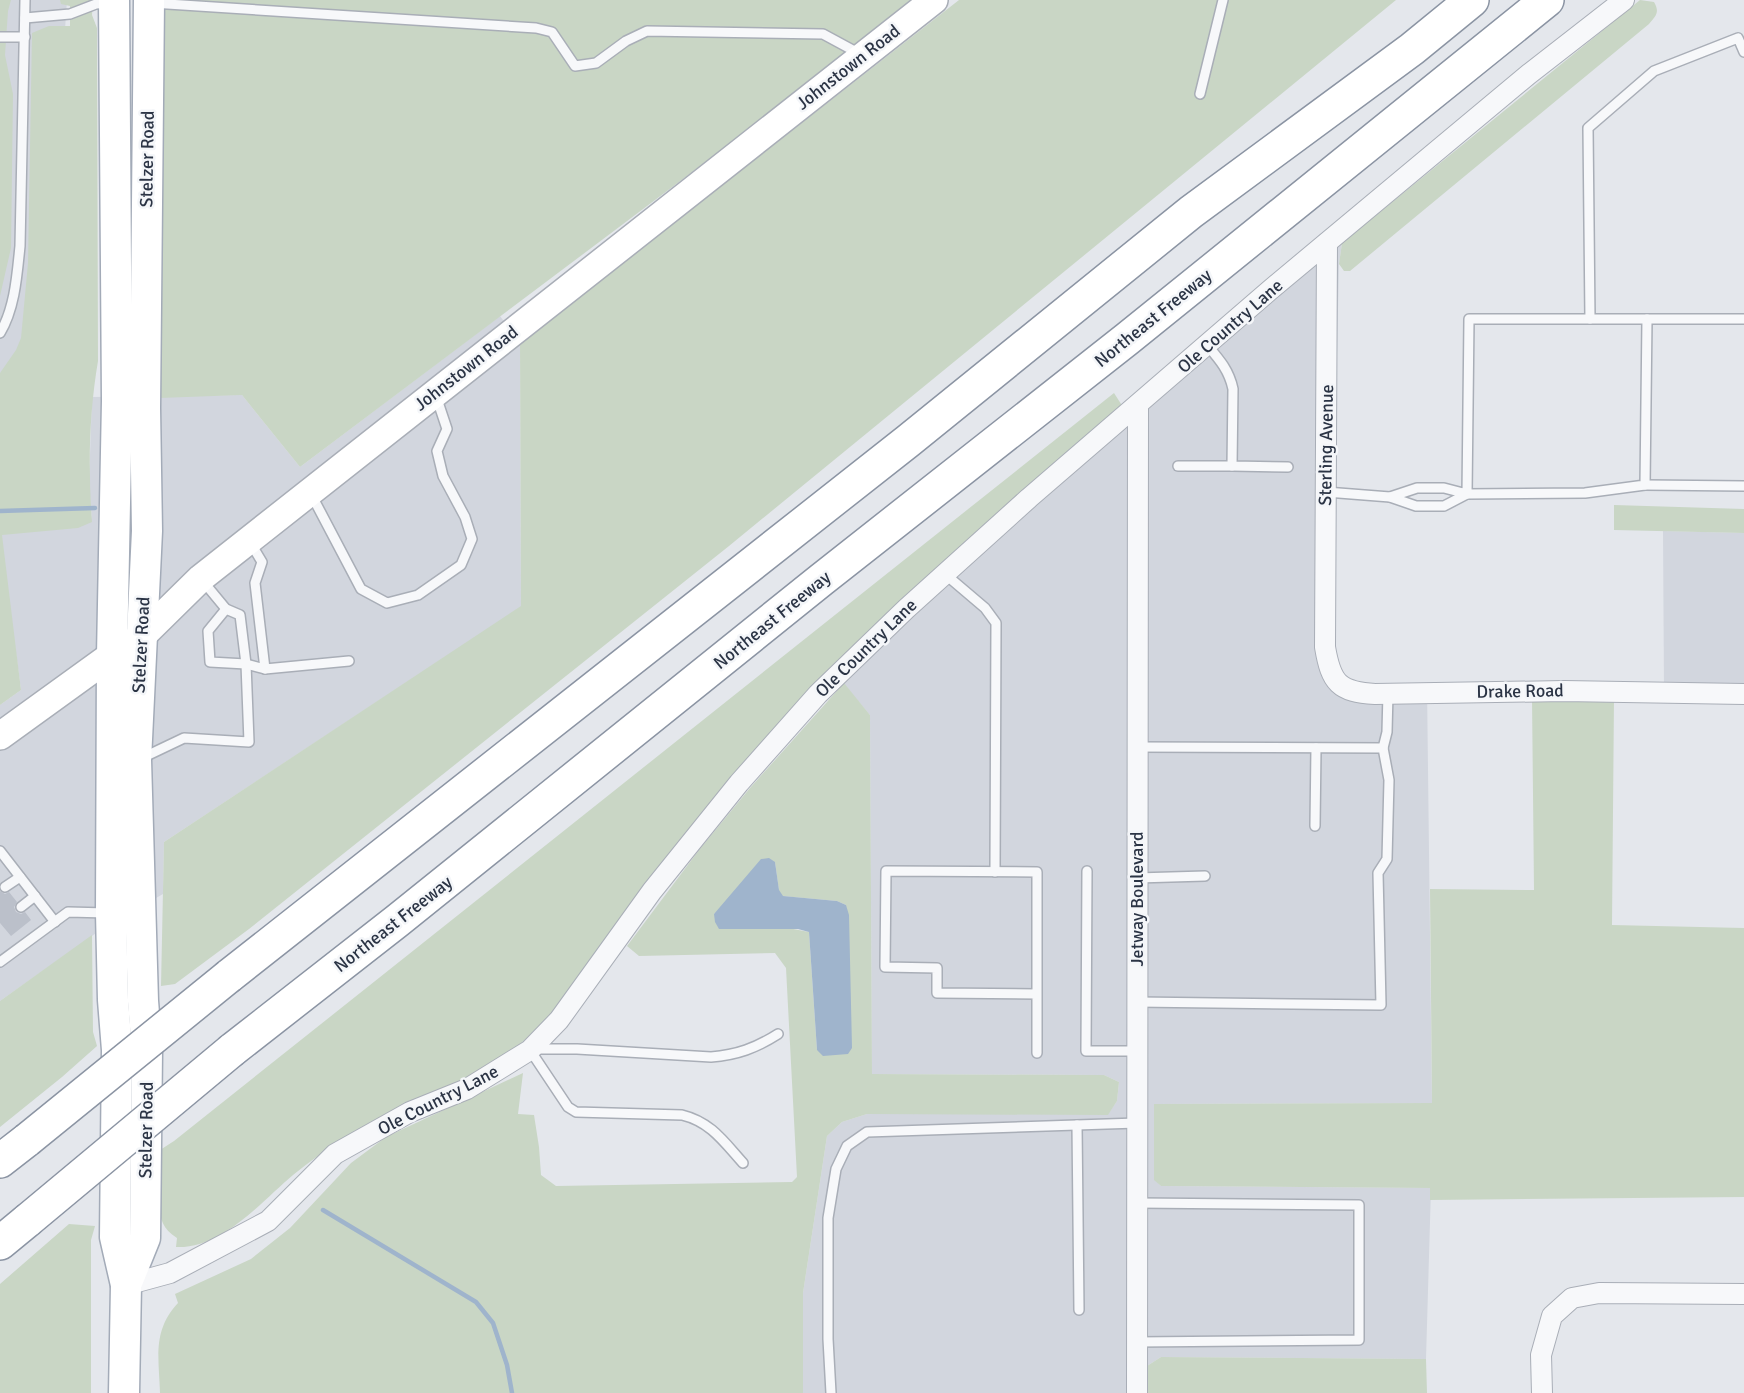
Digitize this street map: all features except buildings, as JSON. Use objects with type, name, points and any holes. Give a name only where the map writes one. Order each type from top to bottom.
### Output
[{"type":"highway","points":[[0,1161],[229,976],[908,441],[1191,212],[1401,35],[1439,0]]},
{"type":"highway","points":[[1191,212],[1412,49],[1472,0]]},
{"type":"highway","name":"Northeast Freeway","points":[[0,1243],[232,1050],[1127,339],[1537,9],[1554,0]]},
{"type":"main road","name":"Johnstown Road","points":[[0,736],[112,655],[141,637],[201,578],[248,540],[934,0]]},
{"type":"main road","name":"Stelzer Road","points":[[114,1],[117,401],[112,655],[111,913],[113,1000],[117,1050],[115,1237],[126,1285],[124,1393]]},
{"type":"main road","name":"Stelzer Road","points":[[126,1285],[146,1238],[147,1051],[143,1001],[136,760],[147,531],[145,397],[149,2]]},
{"type":"street","name":"Ole Country Lane","points":[[126,1285],[170,1273],[268,1221],[335,1154],[410,1112],[467,1089],[530,1050],[559,1020],[652,891],[739,783],[818,694],[906,609],[1327,243],[1529,74],[1624,0]]},
{"type":"street","name":"Sterling Avenue","points":[[1325,647],[1327,243]]},
{"type":"street","name":"Jetway Boulevard","points":[[1137,1393],[1138,406]]},
{"type":"street","name":"Drake Road","points":[[1325,647],[1328,668],[1345,690],[1356,693],[1564,691],[1744,694]]},
{"type":"street","points":[[1542,1393],[1541,1355],[1552,1316],[1572,1298],[1599,1293],[1744,1294]]},
{"type":"lane","points":[[0,333],[7,321],[17,276],[20,246],[25,0]]},
{"type":"lane","points":[[1200,94],[1223,0]]},
{"type":"lane","points":[[25,18],[70,14],[96,4],[114,1]]},
{"type":"lane","points":[[149,2],[536,28],[552,32],[575,66],[596,63],[626,41],[647,31],[823,34],[862,55]]},
{"type":"lane","points":[[0,37],[25,37]]},
{"type":"lane","points":[[1590,319],[1588,128],[1654,71],[1738,38],[1744,52]]},
{"type":"lane","points":[[1467,495],[1469,319],[1744,319]]},
{"type":"lane","points":[[1645,485],[1647,319]]},
{"type":"lane","points":[[1207,345],[1223,363],[1233,388],[1232,466]]},
{"type":"lane","points":[[310,492],[361,589],[387,603],[418,595],[461,565],[472,539],[465,517],[443,476],[437,451],[447,429],[435,393]]},
{"type":"lane","points":[[1178,466],[1288,467]]},
{"type":"lane","points":[[1390,497],[1417,488],[1444,489],[1467,495],[1585,493],[1645,485],[1744,486]]},
{"type":"lane","points":[[1326,492],[1390,497],[1416,506],[1444,506],[1467,495]]},
{"type":"lane","points":[[248,540],[262,562],[255,583],[265,669]]},
{"type":"lane","points":[[945,574],[985,608],[996,623],[995,872]]},
{"type":"lane","points":[[136,760],[184,738],[249,742],[246,664],[240,615],[226,609],[201,578]]},
{"type":"lane","points":[[226,609],[208,631],[210,662],[246,664],[265,669],[349,661]]},
{"type":"lane","points":[[1137,1002],[1381,1005],[1378,873],[1386,859],[1389,780],[1383,748],[1387,732],[1388,693]]},
{"type":"lane","points":[[1137,747],[1383,748]]},
{"type":"lane","points":[[1316,748],[1316,826]]},
{"type":"lane","points":[[1,856],[55,922]]},
{"type":"lane","points":[[1037,994],[937,993],[937,968],[885,967],[886,870],[1036,872],[1037,994],[1037,1053]]},
{"type":"lane","points":[[1087,871],[1086,1051],[1137,1051]]},
{"type":"lane","points":[[1137,878],[1205,876]]},
{"type":"lane","points":[[5,887],[20,877]]},
{"type":"lane","points":[[21,906],[34,896]]},
{"type":"lane","points":[[2,958],[68,912],[111,913]]},
{"type":"lane","points":[[530,1050],[588,1049],[711,1057],[732,1056],[759,1046],[778,1034]]},
{"type":"lane","points":[[530,1050],[568,1107],[576,1112],[682,1116],[697,1119],[718,1135],[743,1163]]},
{"type":"lane","points":[[831,1393],[828,1339],[828,1218],[836,1169],[847,1146],[867,1132],[1137,1123]]},
{"type":"lane","points":[[1077,1125],[1078,1310]]},
{"type":"lane","points":[[1137,1203],[1359,1205],[1359,1340],[1137,1342]]},
{"type":"shaded area","points":[[0,0],[67,0],[60,104],[65,341],[92,522],[89,483],[92,397],[242,395],[300,467],[500,316],[520,343],[521,607],[164,842],[163,894],[99,931],[0,1001],[0,705],[21,690],[0,535]]},
{"type":"shaded area","points":[[1329,228],[1342,243],[1339,264],[1331,622],[1333,648],[1340,672],[1353,682],[1373,687],[1427,685],[1432,1103],[1155,1104],[1154,1179],[1161,1186],[1431,1188],[1426,1359],[1161,1357],[1147,1366],[1147,1393],[803,1393],[803,1293],[827,1136],[842,1122],[867,1114],[1108,1114],[1117,1101],[1119,1082],[1104,1075],[872,1074],[870,715],[832,670],[949,559]]},
{"type":"shaded area","points":[[1663,531],[1744,533],[1744,693],[1664,692]]},
{"type":"green space","points":[[0,0],[11,0],[5,55],[13,94],[11,248],[0,296]]},
{"type":"green space","points":[[60,0],[93,0],[92,15],[97,28],[98,361],[90,441],[92,522],[78,528],[2,535],[21,690],[0,705],[0,373],[16,350],[21,338],[28,263],[32,33],[49,26],[70,26],[70,6],[61,4]]},
{"type":"green space","points":[[156,0],[921,0],[300,467],[242,395],[159,398]]},
{"type":"green space","points":[[959,0],[1396,0],[729,546],[249,929],[175,984],[161,986],[164,842],[521,606],[520,343]]},
{"type":"green space","points":[[1640,0],[1654,2],[1656,5],[1656,14],[1649,24],[1350,271],[1344,271],[1339,264],[1342,243]]},
{"type":"green space","points":[[1114,393],[1123,407],[832,670],[559,1004],[516,1048],[478,1073],[405,1104],[343,1139],[293,1175],[240,1222],[225,1232],[193,1246],[176,1247],[177,1238],[169,1232],[161,1219],[161,1176],[157,1164],[157,1152],[174,1141]]},
{"type":"green space","points":[[1614,505],[1744,509],[1744,533],[1614,530]]},
{"type":"green space","points":[[844,683],[870,715],[872,1074],[1104,1075],[1119,1082],[1117,1101],[1108,1115],[867,1114],[842,1122],[827,1136],[803,1293],[803,1393],[160,1393],[159,1345],[164,1324],[178,1303],[175,1294],[251,1259],[290,1228],[351,1163],[386,1137],[523,1073],[518,1114],[534,1115],[541,1175],[556,1186],[792,1182],[797,1177],[786,968],[775,953],[639,956],[627,946],[699,850],[750,788]],"holes":[[[775,862],[779,891],[782,896],[837,901],[846,905],[817,1050],[809,932],[714,914]]]},
{"type":"green space","points":[[1532,698],[1614,698],[1612,925],[1744,928],[1744,1197],[1430,1200],[1430,1188],[1161,1186],[1154,1180],[1154,1104],[1432,1103],[1430,889],[1534,890]]},
{"type":"green space","points":[[92,935],[93,1032],[97,1046],[0,1127],[0,1001]]},
{"type":"green space","points":[[69,1224],[95,1226],[91,1240],[91,1393],[0,1393],[0,1284]]},
{"type":"green space","points":[[1161,1357],[1426,1359],[1427,1393],[1147,1393],[1147,1366]]},
{"type":"water","points":[[769,858],[775,862],[779,890],[783,896],[837,901],[846,905],[849,915],[852,1048],[848,1054],[823,1056],[817,1050],[809,932],[798,929],[719,929],[715,922],[714,914],[761,859]]},
{"type":"waterway","points":[[0,511],[95,508]]},
{"type":"waterway","points":[[323,1210],[476,1302],[493,1323],[507,1365],[512,1393]]}]
